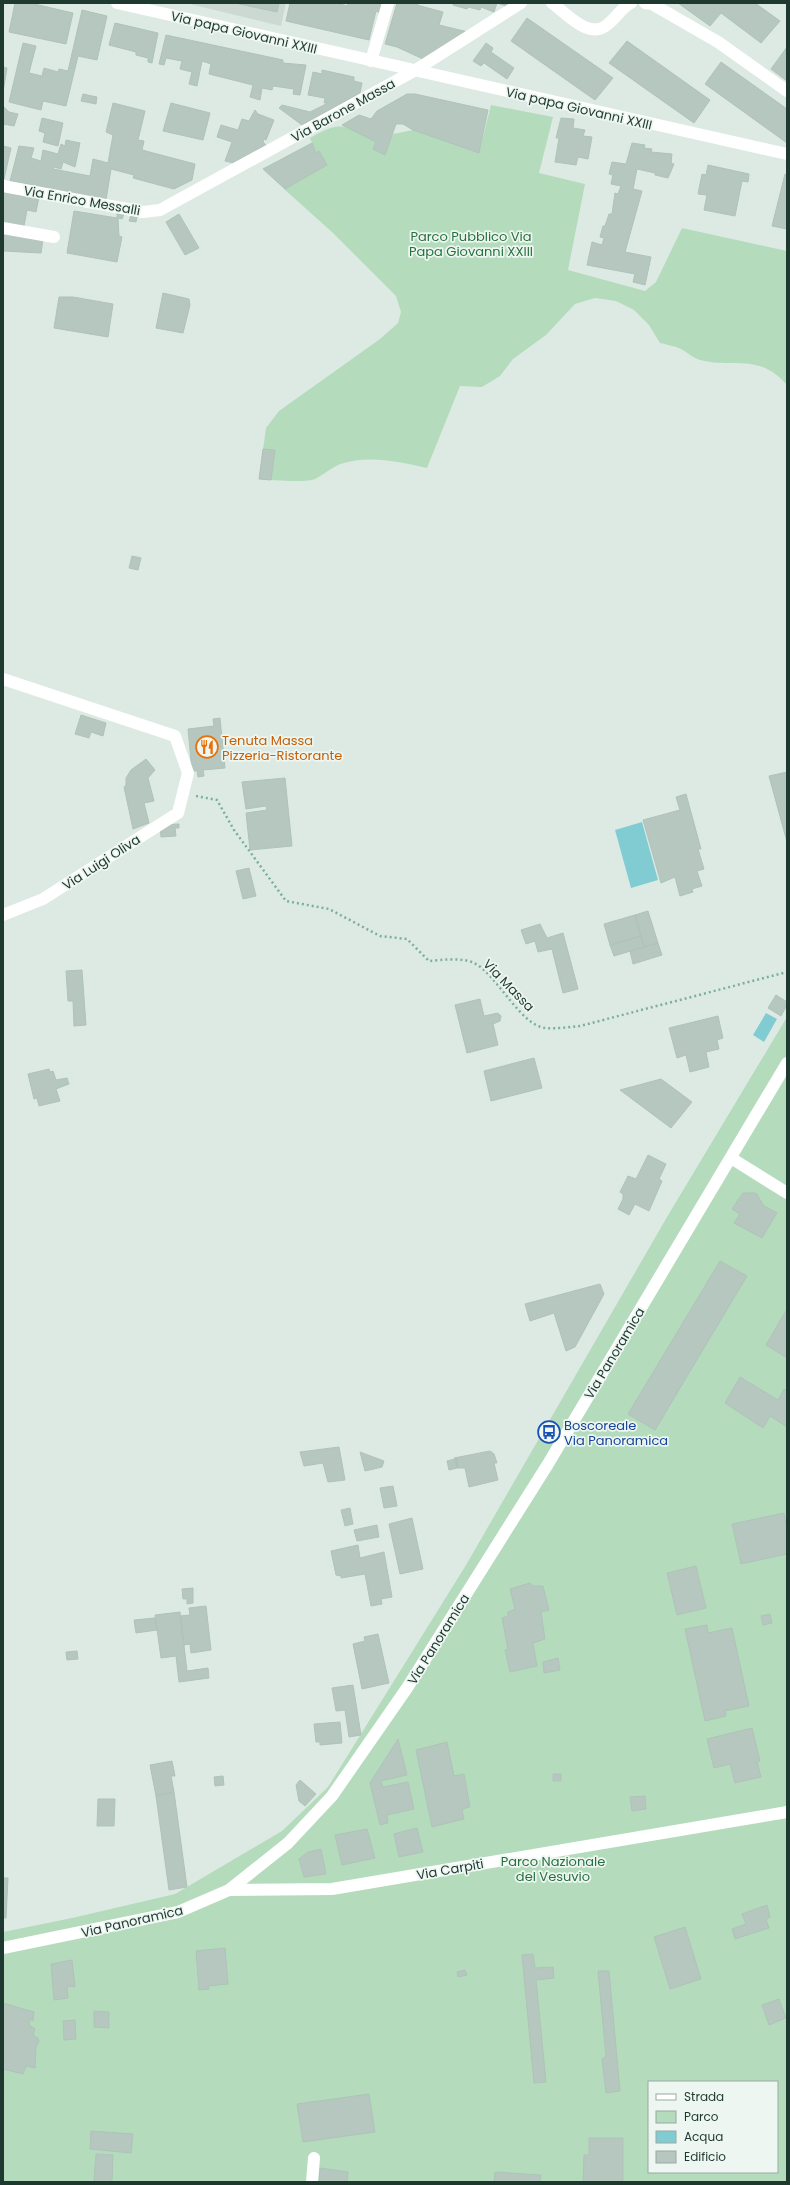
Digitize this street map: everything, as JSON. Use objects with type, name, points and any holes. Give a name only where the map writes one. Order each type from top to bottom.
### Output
[{"type":"street","name":"Via papa Giovanni XXIII","points":[[117,3],[371,62],[787,154]]},
{"type":"street","points":[[371,62],[388,3]]},
{"type":"street","name":"Via Barone Massa","points":[[160,210],[414,71],[521,3]]},
{"type":"street","points":[[552,3],[589,30],[598,30],[608,25],[622,8],[631,3]]},
{"type":"street","points":[[645,3],[652,4],[718,42],[787,91]]},
{"type":"street","name":"Via Enrico Messalli","points":[[3,186],[143,212],[160,210]]},
{"type":"street","points":[[3,228],[54,237]]},
{"type":"street","name":"Via Luigi Oliva","points":[[3,679],[175,736],[188,774],[178,813],[43,900],[3,915]]},
{"type":"street","name":"Via Panoramica","points":[[3,1948],[178,1912],[229,1890],[288,1843],[332,1796],[408,1688],[548,1464],[787,1063]]},
{"type":"street","points":[[731,1158],[787,1193]]},
{"type":"street","name":"Via Carpiti","points":[[229,1890],[332,1889],[787,1812]]},
{"type":"street","points":[[312,2182],[314,2158]]},
{"type":"path","name":"Via Massa","points":[[184,794],[217,800],[234,830],[286,901],[329,909],[380,936],[407,938],[428,960],[455,960],[474,963],[488,974],[526,1018],[545,1028],[580,1026],[787,972]]},
{"type":"shaded area","points":[[186,3],[286,3],[281,26]]},
{"type":"green space","name":"Parco Pubblico Via Papa Giovanni XXIII","points":[[491,105],[553,117],[539,173],[585,184],[568,270],[645,291],[656,282],[682,228],[787,251],[787,385],[766,368],[756,365],[700,360],[679,348],[660,343],[649,325],[634,310],[616,301],[595,298],[575,304],[546,335],[513,359],[500,376],[482,387],[460,386],[427,468],[375,459],[340,464],[311,480],[288,481],[259,479],[266,428],[279,411],[380,339],[398,323],[401,312],[396,296],[332,232],[284,189],[327,165],[319,151],[316,153],[310,138],[330,128],[343,127],[357,132],[376,142],[373,148],[385,155],[393,134],[413,130],[479,153]]},
{"type":"green space","name":"Parco Nazionale del Vesuvio","points":[[787,1017],[787,2182],[3,2182],[3,1932],[72,1918],[175,1894],[282,1831],[328,1787],[466,1565],[667,1217]]},
{"type":"water","points":[[642,822],[658,880],[631,888],[615,830]]},
{"type":"water","points":[[766,1013],[777,1019],[764,1042],[753,1035]]},
{"type":"building","points":[[15,3],[30,3],[73,13],[66,44],[9,32]]},
{"type":"building","points":[[235,3],[279,3],[277,12]]},
{"type":"building","points":[[290,3],[337,3],[347,6],[348,3],[383,3],[380,13],[376,11],[369,40],[286,21]]},
{"type":"building","points":[[397,3],[418,3],[417,5],[443,12],[439,25],[468,32],[423,59],[397,47],[385,44]]},
{"type":"building","points":[[453,3],[497,3],[494,12],[481,7],[480,10],[468,7],[467,9],[453,5]]},
{"type":"building","points":[[497,3],[511,3],[510,7]]},
{"type":"building","points":[[678,3],[755,3],[780,21],[761,43],[721,13],[710,26]]},
{"type":"building","points":[[82,10],[107,16],[97,60],[78,56],[66,106],[43,101],[41,110],[9,102],[23,43],[36,46],[29,73],[42,76],[44,68],[58,72],[59,69],[68,71]]},
{"type":"building","points":[[527,18],[613,78],[595,100],[511,41]]},
{"type":"building","points":[[115,23],[158,33],[152,63],[148,62],[148,58],[136,55],[136,52],[109,45]]},
{"type":"building","points":[[166,35],[283,60],[283,63],[306,65],[300,95],[293,94],[294,89],[273,86],[272,90],[262,88],[260,100],[250,97],[253,85],[209,74],[211,64],[202,61],[197,86],[189,84],[192,72],[180,69],[182,61],[166,58],[164,65],[159,64]]},
{"type":"building","points":[[627,41],[710,100],[694,123],[609,63]]},
{"type":"building","points":[[486,43],[493,48],[491,52],[514,68],[507,79],[484,63],[481,66],[473,61]]},
{"type":"building","points":[[787,47],[787,81],[771,69]]},
{"type":"building","points":[[721,62],[787,109],[787,143],[705,84]]},
{"type":"building","points":[[3,67],[7,68],[3,92]]},
{"type":"building","points":[[322,70],[354,77],[354,81],[362,83],[360,93],[302,125],[279,108],[282,105],[310,112],[328,103],[324,103],[325,98],[308,95],[313,72],[322,74]]},
{"type":"building","points":[[83,94],[97,97],[96,104],[81,101]]},
{"type":"building","points":[[407,94],[415,94],[488,110],[479,153],[413,130],[403,124],[396,124],[385,155],[373,149],[376,142],[342,125],[359,115],[371,119],[377,111]]},
{"type":"building","points":[[113,103],[145,111],[138,140],[144,141],[142,150],[195,164],[192,180],[174,189],[133,178],[134,175],[111,169],[106,200],[10,181],[19,146],[34,148],[31,158],[41,161],[43,150],[58,154],[61,144],[65,146],[66,140],[80,143],[75,167],[63,162],[61,169],[54,167],[53,169],[90,176],[93,159],[108,163],[113,135],[106,132]]},
{"type":"building","points":[[171,103],[210,113],[203,140],[163,131]]},
{"type":"building","points":[[3,106],[9,112],[18,114],[14,126],[4,124],[3,129]]},
{"type":"building","points":[[255,110],[258,114],[274,120],[266,140],[264,139],[263,142],[266,145],[234,163],[225,161],[232,142],[217,137],[221,125],[238,130],[242,119],[249,121]]},
{"type":"building","points":[[42,118],[63,123],[58,146],[43,142],[45,133],[39,131]]},
{"type":"building","points":[[561,118],[574,119],[573,128],[585,130],[583,136],[592,137],[588,159],[578,157],[576,165],[555,162],[559,138],[556,138]]},
{"type":"building","points":[[312,143],[316,153],[319,151],[327,165],[285,189],[263,169]]},
{"type":"building","points":[[632,143],[645,145],[644,148],[652,149],[651,152],[672,154],[671,163],[674,164],[668,178],[637,169],[633,189],[642,191],[625,252],[651,257],[645,285],[633,282],[635,274],[587,265],[592,242],[602,245],[604,238],[600,237],[603,226],[605,226],[609,214],[612,214],[615,193],[618,194],[621,186],[611,184],[613,175],[609,174],[612,162],[626,164]]},
{"type":"building","points":[[3,146],[11,148],[4,179],[3,178]]},
{"type":"building","points":[[708,165],[749,174],[748,182],[742,181],[735,216],[704,210],[707,195],[698,194],[702,174],[706,175]]},
{"type":"building","points":[[785,174],[787,175],[787,229],[772,226]]},
{"type":"building","points":[[3,191],[39,197],[36,212],[27,210],[24,226],[3,222]]},
{"type":"building","points":[[74,211],[117,218],[117,213],[124,214],[122,219],[118,218],[119,236],[122,237],[117,262],[67,253]]},
{"type":"building","points":[[179,214],[199,248],[185,255],[166,222]]},
{"type":"building","points":[[131,215],[137,217],[136,222],[129,221]]},
{"type":"building","points":[[5,230],[43,239],[41,253],[3,251]]},
{"type":"building","points":[[163,293],[189,299],[190,305],[183,333],[156,328]]},
{"type":"building","points":[[59,297],[73,297],[113,304],[108,337],[54,328]]},
{"type":"building","points":[[263,449],[275,450],[271,480],[259,479]]},
{"type":"building","points":[[132,556],[141,558],[138,570],[129,568]]},
{"type":"building","points":[[81,715],[106,723],[103,736],[91,732],[89,738],[75,734]]},
{"type":"building","points":[[220,718],[225,768],[203,770],[204,776],[198,777],[197,771],[192,771],[188,729],[214,726],[213,719]]},
{"type":"building","points":[[146,759],[155,770],[148,778],[154,801],[144,803],[149,823],[133,829],[124,787],[126,785],[126,778],[131,770]]},
{"type":"building","points":[[787,772],[787,842],[769,776]]},
{"type":"building","points":[[285,778],[292,846],[250,850],[246,813],[267,810],[266,806],[246,809],[242,782]]},
{"type":"building","points":[[686,794],[701,849],[698,849],[704,869],[697,871],[702,886],[692,889],[693,892],[680,896],[675,877],[661,883],[643,820],[680,810],[676,797]]},
{"type":"building","points":[[179,824],[179,828],[175,828],[176,836],[161,837],[160,825]]},
{"type":"building","points":[[249,868],[256,896],[243,899],[236,871]]},
{"type":"building","points":[[648,911],[658,943],[644,947],[635,915]]},
{"type":"building","points":[[635,915],[641,936],[610,945],[604,924]]},
{"type":"building","points":[[540,924],[547,938],[563,933],[578,989],[563,993],[552,949],[538,952],[535,941],[526,944],[521,930]]},
{"type":"building","points":[[641,936],[644,947],[614,956],[610,945]]},
{"type":"building","points":[[658,943],[662,955],[633,964],[630,951]]},
{"type":"building","points":[[82,970],[86,1025],[74,1026],[73,1001],[68,1001],[66,971]]},
{"type":"building","points":[[776,995],[787,1002],[781,1016],[768,1008]]},
{"type":"building","points":[[480,999],[484,1016],[498,1013],[501,1016],[500,1021],[493,1024],[498,1045],[467,1053],[455,1005]]},
{"type":"building","points":[[718,1016],[723,1038],[717,1040],[719,1049],[706,1052],[709,1067],[690,1072],[686,1055],[677,1058],[669,1028]]},
{"type":"building","points":[[534,1058],[542,1088],[491,1101],[484,1071]]},
{"type":"building","points":[[49,1069],[50,1072],[53,1071],[56,1080],[67,1078],[69,1084],[56,1089],[60,1101],[39,1106],[37,1098],[34,1099],[28,1074]]},
{"type":"building","points":[[661,1079],[692,1102],[671,1128],[620,1090]]},
{"type":"building","points":[[648,1155],[666,1164],[659,1179],[662,1181],[649,1211],[635,1204],[629,1215],[618,1209],[623,1199],[623,1194],[620,1192],[628,1176],[636,1179]]},
{"type":"building","points":[[743,1193],[756,1193],[764,1206],[777,1213],[762,1238],[734,1223],[740,1214],[732,1209]]},
{"type":"building","points":[[720,1261],[747,1276],[655,1430],[628,1414]]},
{"type":"building","points":[[600,1284],[604,1294],[575,1347],[566,1351],[554,1313],[530,1321],[525,1304]]},
{"type":"building","points":[[787,1309],[787,1358],[766,1345]]},
{"type":"building","points":[[740,1377],[778,1400],[784,1389],[787,1391],[787,1427],[770,1416],[763,1428],[725,1403]]},
{"type":"building","points":[[339,1447],[345,1480],[328,1482],[323,1463],[304,1466],[300,1452]]},
{"type":"building","points":[[490,1451],[494,1454],[497,1463],[494,1463],[498,1480],[469,1487],[465,1468],[458,1468],[457,1459],[454,1458]]},
{"type":"building","points":[[360,1452],[384,1461],[382,1467],[365,1471]]},
{"type":"building","points":[[455,1459],[457,1459],[458,1468],[457,1468]]},
{"type":"building","points":[[455,1459],[457,1468],[449,1470],[447,1461]]},
{"type":"building","points":[[393,1486],[397,1506],[384,1508],[380,1488]]},
{"type":"building","points":[[350,1508],[353,1524],[345,1526],[341,1510]]},
{"type":"building","points":[[784,1513],[787,1529],[787,1554],[741,1564],[732,1524]]},
{"type":"building","points":[[412,1518],[423,1569],[400,1574],[389,1524]]},
{"type":"building","points":[[377,1525],[379,1537],[357,1541],[354,1530]]},
{"type":"building","points":[[358,1545],[360,1558],[384,1552],[392,1597],[381,1599],[382,1604],[371,1606],[365,1574],[341,1578],[341,1576],[336,1575],[331,1551]]},
{"type":"building","points":[[696,1566],[706,1608],[677,1615],[667,1573]]},
{"type":"building","points":[[530,1583],[533,1586],[543,1586],[549,1610],[541,1612],[545,1639],[533,1643],[537,1666],[510,1672],[505,1650],[508,1649],[502,1618],[508,1616],[508,1612],[515,1609],[510,1589]]},
{"type":"building","points":[[193,1588],[193,1603],[187,1604],[187,1599],[183,1599],[182,1589]]},
{"type":"building","points":[[206,1606],[211,1650],[191,1653],[190,1644],[184,1645],[180,1616],[190,1615],[189,1608]]},
{"type":"building","points":[[180,1612],[187,1671],[208,1668],[209,1678],[179,1682],[176,1656],[161,1658],[155,1615]]},
{"type":"building","points":[[770,1614],[772,1623],[763,1625],[761,1616]]},
{"type":"building","points":[[155,1618],[157,1630],[136,1633],[134,1620]]},
{"type":"building","points":[[707,1625],[708,1633],[732,1628],[749,1706],[725,1711],[726,1716],[705,1721],[685,1629]]},
{"type":"building","points":[[378,1634],[389,1683],[362,1689],[353,1644],[365,1641],[364,1637]]},
{"type":"building","points":[[77,1651],[78,1659],[67,1660],[66,1652]]},
{"type":"building","points":[[558,1658],[560,1670],[544,1673],[543,1662]]},
{"type":"building","points":[[353,1685],[361,1735],[349,1737],[345,1710],[336,1711],[332,1688]]},
{"type":"building","points":[[340,1722],[342,1743],[320,1745],[320,1742],[316,1742],[314,1724]]},
{"type":"building","points":[[752,1728],[760,1761],[757,1762],[761,1777],[735,1783],[730,1764],[714,1768],[707,1739]]},
{"type":"building","points":[[398,1739],[407,1775],[381,1781],[383,1787],[408,1782],[414,1809],[387,1815],[388,1823],[380,1825],[370,1783]]},
{"type":"building","points":[[447,1742],[454,1776],[464,1774],[470,1807],[462,1809],[464,1819],[432,1827],[416,1750]]},
{"type":"building","points":[[172,1761],[175,1776],[171,1776],[174,1792],[156,1796],[150,1765]]},
{"type":"building","points":[[553,1774],[561,1774],[561,1781],[553,1781]]},
{"type":"building","points":[[223,1776],[224,1785],[215,1786],[214,1777]]},
{"type":"building","points":[[300,1780],[316,1794],[305,1806],[299,1801],[296,1785]]},
{"type":"building","points":[[174,1792],[187,1887],[169,1890],[156,1796]]},
{"type":"building","points":[[645,1796],[646,1809],[632,1811],[630,1797]]},
{"type":"building","points":[[98,1799],[115,1799],[114,1826],[97,1826]]},
{"type":"building","points":[[417,1828],[423,1852],[399,1857],[394,1834]]},
{"type":"building","points":[[367,1829],[375,1858],[342,1865],[335,1835]]},
{"type":"building","points":[[321,1849],[326,1874],[304,1877],[299,1859],[308,1852]]},
{"type":"building","points":[[3,1878],[8,1878],[6,1918],[3,1918]]},
{"type":"building","points":[[767,1905],[770,1917],[766,1919],[769,1928],[735,1939],[732,1929],[746,1924],[742,1914]]},
{"type":"building","points":[[685,1927],[701,1979],[670,1989],[654,1937]]},
{"type":"building","points":[[225,1948],[228,1984],[208,1986],[209,1989],[199,1990],[196,1951]]},
{"type":"building","points":[[533,1954],[535,1968],[553,1967],[554,1978],[536,1980],[546,2082],[534,2083],[522,1955]]},
{"type":"building","points":[[72,1960],[75,1987],[67,1986],[68,1998],[54,2000],[51,1964]]},
{"type":"building","points":[[465,1970],[467,1975],[458,1977],[457,1972]]},
{"type":"building","points":[[598,1971],[609,1971],[620,2091],[606,2093],[602,2059],[606,2056]]},
{"type":"building","points":[[779,1999],[786,2018],[769,2025],[762,2005]]},
{"type":"building","points":[[3,2003],[34,2012],[33,2021],[30,2019],[29,2025],[35,2029],[33,2035],[38,2038],[39,2042],[36,2047],[35,2068],[26,2066],[23,2074],[3,2069]]},
{"type":"building","points":[[94,2011],[109,2012],[109,2028],[94,2027]]},
{"type":"building","points":[[75,2020],[76,2039],[64,2040],[63,2021]]},
{"type":"building","points":[[369,2094],[375,2132],[303,2142],[297,2104]]},
{"type":"building","points":[[91,2131],[133,2134],[131,2153],[90,2149]]},
{"type":"building","points":[[589,2138],[623,2138],[623,2182],[583,2182],[584,2155],[589,2155]]},
{"type":"building","points":[[96,2154],[113,2155],[112,2182],[94,2182]]},
{"type":"building","points":[[320,2168],[348,2172],[347,2182],[319,2182]]},
{"type":"building","points":[[495,2172],[541,2175],[540,2182],[494,2182]]},
{"type":"place","name":"Tenuta Massa Pizzeria-Ristorante","points":[[207,747]]},
{"type":"place","name":"Boscoreale Via Panoramica","points":[[549,1432]]}]
